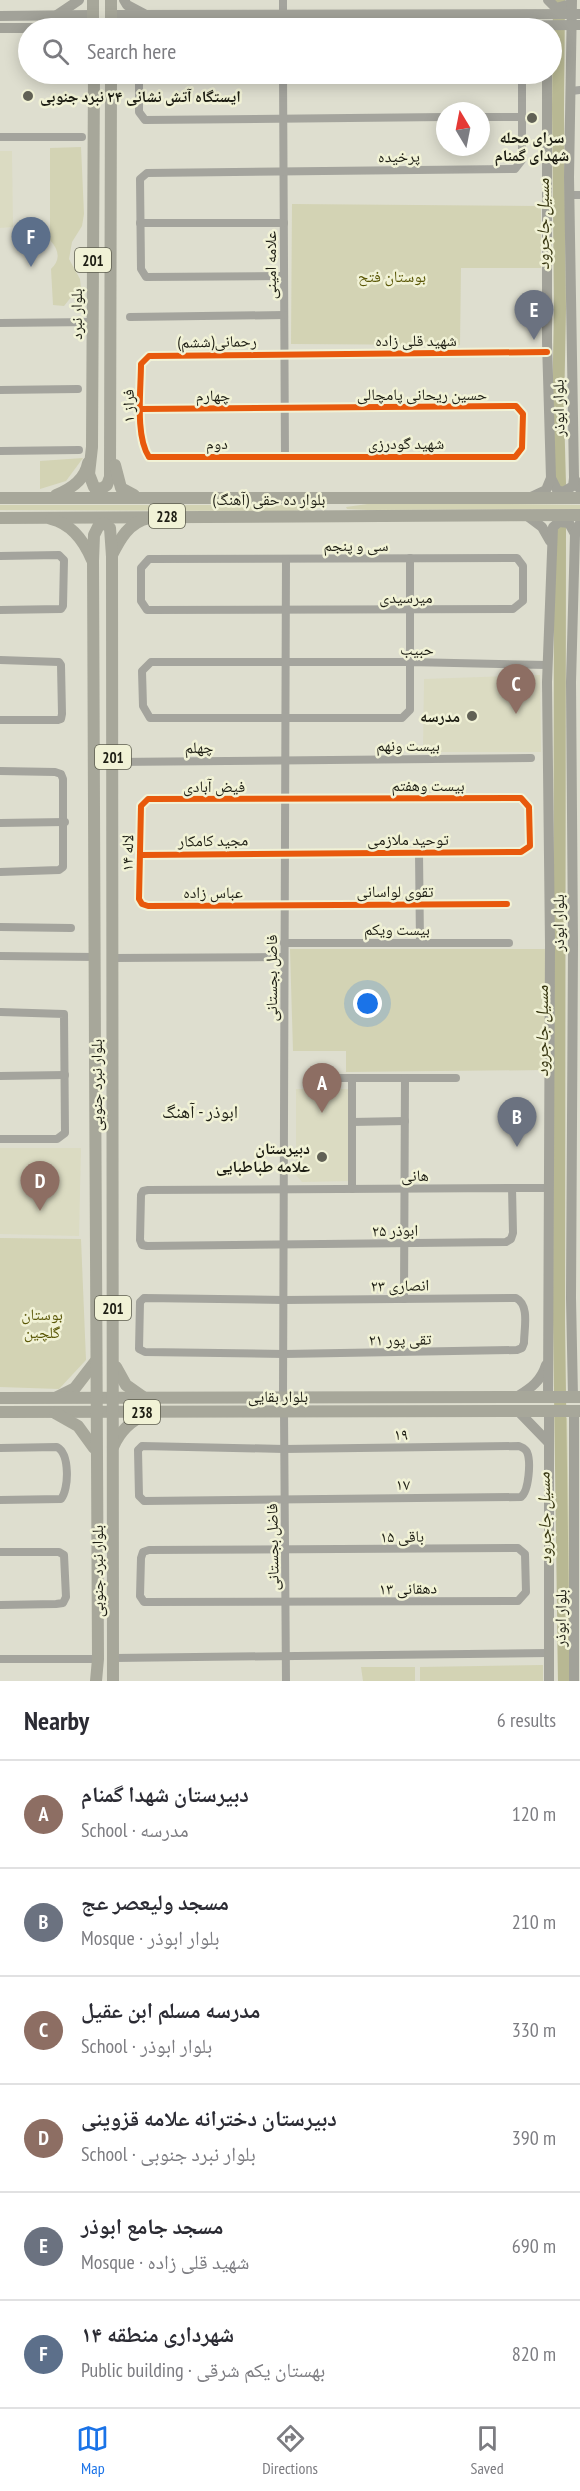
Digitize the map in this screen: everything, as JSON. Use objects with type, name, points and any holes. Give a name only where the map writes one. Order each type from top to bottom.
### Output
[{"type":"main road","points":[[56,15],[79,0]]},
{"type":"main road","points":[[93,0],[93,18]]},
{"type":"main road","points":[[111,0],[111,18]]},
{"type":"main road","points":[[124,0],[127,5],[146,15]]},
{"type":"main road","name":"بلوار ابوذر","points":[[560,18],[572,0]]},
{"type":"main road","points":[[134,18],[146,15],[283,14],[504,18]]},
{"type":"main road","points":[[0,16],[56,15],[68,18]]},
{"type":"main road","name":"بلوار ابوذر","points":[[562,23],[576,43],[571,61],[575,91],[574,478],[580,489]]},
{"type":"main road","points":[[0,28],[18,28]]},
{"type":"main road","name":"بلوار نبرد","points":[[85,448],[93,322],[94,84]]},
{"type":"main road","name":"201","points":[[85,448],[90,480],[94,487],[101,489],[110,477],[111,84]]},
{"type":"main road","name":"بلوار ابوذر","points":[[547,84],[547,352],[551,478]]},
{"type":"main road","points":[[110,440],[121,488],[133,495],[147,497]]},
{"type":"main road","points":[[35,498],[55,496],[68,490],[79,481],[87,470],[85,448]]},
{"type":"main road","points":[[551,478],[557,490],[563,492],[573,486],[574,478]]},
{"type":"main road","points":[[532,498],[546,490],[551,478]]},
{"type":"main road","points":[[290,516],[321,510],[322,503],[315,497]]},
{"type":"main road","name":"بلوار ده حقی (آهنگ)","points":[[0,498],[532,498]]},
{"type":"main road","points":[[350,516],[342,511],[342,504],[369,498]]},
{"type":"main road","name":"228","points":[[532,498],[580,498]]},
{"type":"main road","points":[[532,515],[552,544]]},
{"type":"main road","name":"بلوار ده حقی (آهنگ)","points":[[0,518],[532,515]]},
{"type":"main road","name":"228","points":[[532,515],[580,516]]},
{"type":"main road","points":[[112,556],[124,534],[134,525],[143,519],[160,516]]},
{"type":"main road","points":[[44,517],[58,520],[69,527],[86,547],[93,561]]},
{"type":"main road","name":"بلوار ابوذر","points":[[551,1396],[547,1359],[550,944],[547,665],[552,532],[556,524],[564,522],[578,528],[577,1106],[573,1147],[576,1188],[574,1397]]},
{"type":"main road","name":"201","points":[[93,561],[94,535],[99,525],[104,523],[110,528],[112,556]]},
{"type":"main road","name":"بلوار نبرد جنوبی","points":[[112,556],[113,1681]]},
{"type":"main road","name":"بلوار نبرد جنوبی","points":[[93,561],[96,957],[95,1412],[98,1659],[96,1681]]},
{"type":"main road","points":[[113,1355],[126,1385],[145,1398]]},
{"type":"main road","points":[[518,1396],[532,1387],[543,1375],[547,1359]]},
{"type":"main road","points":[[53,1398],[75,1388],[95,1362]]},
{"type":"main road","points":[[551,1396],[565,1411],[574,1397]]},
{"type":"main road","name":"بلوار بقایی","points":[[0,1398],[551,1396]]},
{"type":"main road","name":"238","points":[[551,1396],[574,1397]]},
{"type":"main road","points":[[283,1398],[284,1412]]},
{"type":"main road","points":[[519,1411],[549,1443]]},
{"type":"main road","name":"بلوار ابوذر","points":[[565,1411],[578,1441],[577,1657],[574,1681]]},
{"type":"main road","name":"بلوار ابوذر","points":[[549,1681],[549,1443],[565,1411]]},
{"type":"main road","name":"بلوار بقایی","points":[[0,1412],[565,1411]]},
{"type":"main road","points":[[51,1412],[78,1426],[96,1450]]},
{"type":"main road","points":[[113,1448],[129,1424],[153,1412]]},
{"type":"street","points":[[283,0],[283,14]]},
{"type":"street","points":[[140,84],[139,112],[145,120],[436,117]]},
{"type":"street","name":"علامه امینی","points":[[283,84],[285,457]]},
{"type":"street","points":[[490,117],[522,117],[522,84]]},
{"type":"street","name":"پرخیده","points":[[140,223],[140,179],[147,173],[515,169],[522,160],[522,117]]},
{"type":"street","points":[[0,137],[82,137]]},
{"type":"street","points":[[284,223],[140,223],[141,269],[146,277],[284,276]]},
{"type":"street","points":[[130,316],[284,315]]},
{"type":"street","points":[[0,323],[93,322]]},
{"type":"street","name":"شهید قلی زاده","points":[[284,354],[547,352]]},
{"type":"street","name":"رحمانی(ششم)","points":[[149,356],[284,354]]},
{"type":"street","name":"فراز ۱","points":[[148,456],[142,446],[141,364],[149,356]]},
{"type":"street","points":[[0,390],[78,389]]},
{"type":"street","name":"حسین ریحانی پامچالی","points":[[285,408],[516,406],[523,414],[522,448]]},
{"type":"street","name":"چهارم","points":[[141,409],[285,408]]},
{"type":"street","points":[[0,451],[85,448]]},
{"type":"street","name":"شهید گودرزی","points":[[285,457],[515,457],[522,448]]},
{"type":"street","name":"دوم","points":[[148,456],[285,457]]},
{"type":"street","points":[[0,556],[62,556],[64,560],[63,606],[61,609],[0,610]]},
{"type":"street","points":[[285,718],[402,718],[410,710],[410,558]]},
{"type":"street","name":"سی و پنجم","points":[[147,610],[141,601],[141,568],[149,559],[517,558],[524,566],[523,601]]},
{"type":"street","name":"فاضل بجستانی","points":[[283,1398],[286,559]]},
{"type":"street","name":"میرسیدی","points":[[147,610],[513,609],[523,601]]},
{"type":"street","points":[[0,660],[59,662],[61,665],[61,718],[0,720]]},
{"type":"street","name":"حبیب","points":[[285,718],[150,718],[143,706],[142,672],[151,662],[410,662],[547,665]]},
{"type":"street","name":"بیست ونهم","points":[[285,759],[531,758]]},
{"type":"street","name":"چهلم","points":[[113,762],[285,759]]},
{"type":"street","points":[[0,771],[55,771],[61,774],[64,822],[63,867],[59,870],[0,872]]},
{"type":"street","name":"بیست وهفتم","points":[[285,800],[521,798],[529,807],[530,846]]},
{"type":"street","name":"فیض آبادی","points":[[143,802],[148,799],[285,800]]},
{"type":"street","name":"لاله ۱۴","points":[[142,904],[139,899],[141,806],[143,802]]},
{"type":"street","points":[[0,823],[64,822]]},
{"type":"street","name":"توحید ملازمی","points":[[285,853],[521,852],[530,846]]},
{"type":"street","name":"مجید کامکار","points":[[141,855],[285,853]]},
{"type":"street","name":"توحید ملازمی","points":[[419,853],[420,943]]},
{"type":"street","name":"عباس زاده","points":[[142,904],[148,906],[284,905]]},
{"type":"street","name":"تقوی لواسانی","points":[[284,905],[507,904]]},
{"type":"street","points":[[0,927],[71,928]]},
{"type":"street","name":"بیست ویکم","points":[[284,943],[509,943]]},
{"type":"street","points":[[0,956],[96,957]]},
{"type":"street","points":[[113,958],[284,957]]},
{"type":"street","points":[[0,1012],[60,1012],[64,1014],[65,1075],[65,1133],[57,1139],[0,1139]]},
{"type":"street","points":[[0,1076],[65,1075]]},
{"type":"street","points":[[340,1078],[456,1078]]},
{"type":"street","points":[[352,1078],[352,1189]]},
{"type":"street","points":[[404,1299],[405,1078]]},
{"type":"street","points":[[352,1122],[405,1121]]},
{"type":"street","name":"ابوذر ۲۵","points":[[142,1245],[506,1242],[511,1239],[513,1233],[512,1188]]},
{"type":"street","name":"هانی","points":[[142,1245],[140,1240],[142,1191],[547,1188]]},
{"type":"street","name":"انصاری ۲۳","points":[[141,1352],[141,1299],[516,1298],[522,1301],[525,1307],[524,1343],[522,1348],[517,1350]]},
{"type":"street","name":"تقی پور ۲۱","points":[[141,1352],[284,1354],[517,1350]]},
{"type":"street","name":"فاضل بجستانی","points":[[284,1412],[286,1681]]},
{"type":"street","name":"۱۹","points":[[141,1499],[139,1496],[140,1447],[284,1449],[519,1446],[525,1449],[528,1455],[527,1488],[521,1497]]},
{"type":"street","points":[[0,1448],[57,1447],[66,1456],[65,1493],[61,1499],[0,1500]]},
{"type":"street","name":"۱۷","points":[[141,1499],[521,1497]]},
{"type":"street","name":"باقی ۱۵","points":[[142,1600],[143,1552],[149,1550],[518,1548],[525,1554],[526,1592]]},
{"type":"street","points":[[0,1552],[59,1552],[64,1555],[66,1597],[63,1603],[0,1605]]},
{"type":"street","name":"دهقانی ۱۳","points":[[142,1600],[144,1602],[286,1603],[518,1601],[526,1592]]},
{"type":"street","points":[[114,1659],[549,1653]]},
{"type":"street","points":[[0,1659],[98,1659]]},
{"type":"shaded area","points":[[0,151],[12,151],[13,227],[0,228]]},
{"type":"shaded area","points":[[540,675],[541,752],[423,752],[424,679]]},
{"type":"shaded area","points":[[296,1089],[348,1089],[349,1181],[302,1182],[296,1175]]},
{"type":"shaded area","points":[[0,1148],[81,1148],[79,1236],[0,1234]]},
{"type":"green space","points":[[81,147],[84,214],[82,226],[72,242],[69,259],[80,279],[82,297],[77,301],[72,296],[64,306],[53,305],[51,269],[58,255],[50,240],[50,148]]},
{"type":"green space","name":"بوستان فتح","points":[[292,204],[541,206],[541,268],[461,268],[460,345],[291,344]]},
{"type":"green space","points":[[83,458],[66,481],[40,489],[40,461]]},
{"type":"green space","points":[[382,502],[580,505],[580,509],[368,510],[347,509],[346,507]]},
{"type":"green space","points":[[0,505],[313,505],[317,507],[313,510],[288,511],[0,510]]},
{"type":"green space","points":[[290,949],[545,949],[547,1070],[346,1072],[346,1051],[293,1051]]},
{"type":"green space","name":"بوستان گلچین","points":[[0,1238],[81,1239],[86,1360],[59,1389],[0,1387]]},
{"type":"green space","points":[[567,1418],[572,1681],[558,1681],[556,1419]]},
{"type":"green space","points":[[543,1665],[543,1681],[420,1681],[420,1667]]},
{"type":"green space","points":[[361,1667],[415,1667],[415,1681],[363,1681]]},
{"type":"waterway","name":"مسیل جاجرود","points":[[559,0],[559,18]]},
{"type":"waterway","name":"مسیل جاجرود","points":[[558,84],[560,484]]},
{"type":"waterway","name":"مسیل جاجرود","points":[[560,526],[559,1322],[564,1681]]},
{"type":"cycle path","points":[[141,409],[516,406],[523,414],[522,448],[515,457],[149,457],[140,425],[141,364],[149,356],[547,352]]},
{"type":"cycle path","points":[[141,855],[521,852],[530,846],[529,807],[521,798],[148,799],[141,806],[139,899],[142,904],[148,906],[507,904]]},
{"type":"place","name":"ایستگاه آتش نشانی ۲۴ نبرد جنوبی","points":[[28,96]]},
{"type":"place","name":"سرای محله شهدای گمنام","points":[[532,118]]},
{"type":"place","name":"شهرداری منطقه ۱۴","points":[[31,267]]},
{"type":"place","name":"مسجد جامع ابوذر","points":[[534,340]]},
{"type":"place","name":"مدرسه مسلم ابن عقیل","points":[[516,714]]},
{"type":"place","name":"مدرسه","points":[[472,716]]},
{"type":"place","name":"دبیرستان شهدا گمنام","points":[[322,1113]]},
{"type":"place","name":"مسجد ولیعصر عج","points":[[517,1147]]},
{"type":"place","name":"دبیرستان علامه طباطبایی","points":[[322,1157]]},
{"type":"place","name":"دبیرستان دخترانه علامه قزوینی","points":[[40,1211]]},
{"type":"district","name":"ابوذر - آهنگ","points":[[200,1111]]}]
